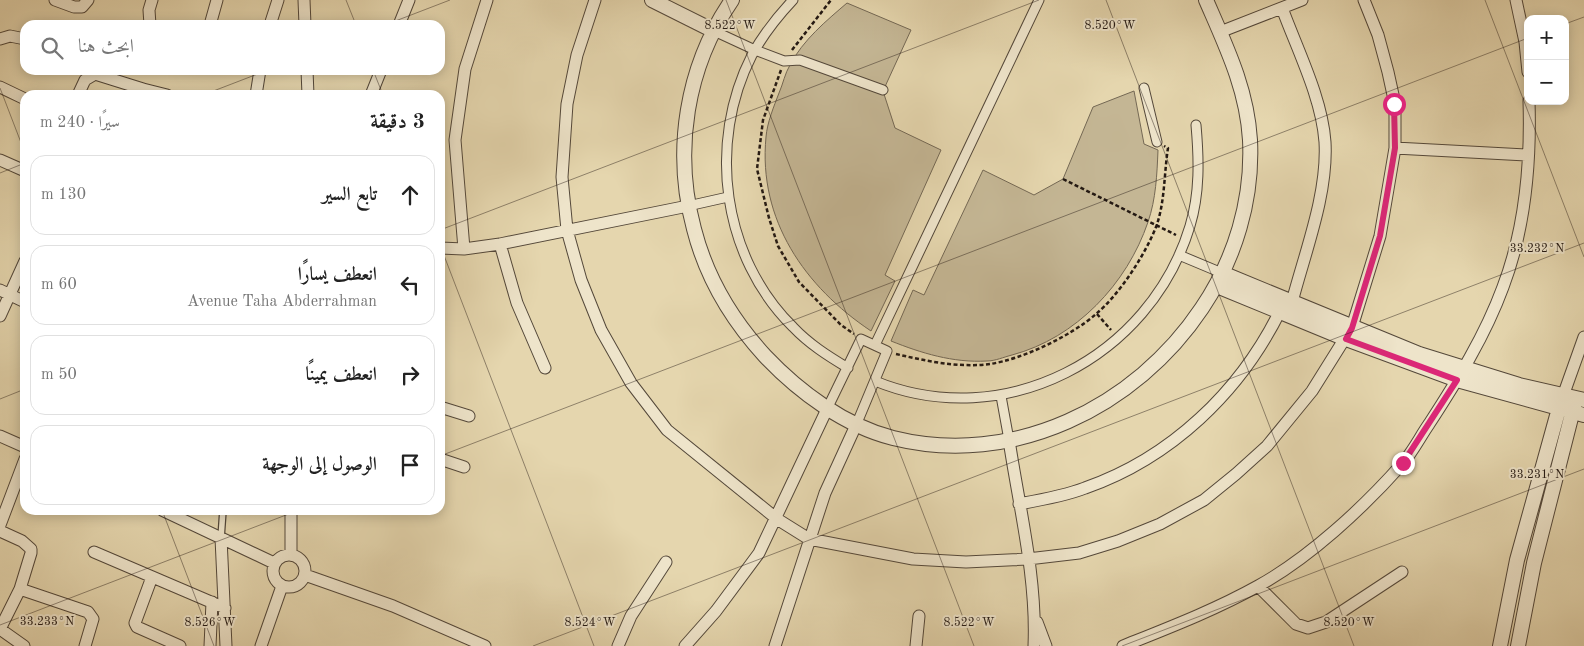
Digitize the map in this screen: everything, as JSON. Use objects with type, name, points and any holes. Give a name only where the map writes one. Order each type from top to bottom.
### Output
[{"type":"street","points":[[55,0],[74,7],[82,7],[88,0]]},
{"type":"street","points":[[150,20],[149,10],[152,0]]},
{"type":"street","points":[[211,20],[217,0]]},
{"type":"street","points":[[272,20],[278,0]]},
{"type":"street","points":[[304,0],[305,20]]},
{"type":"street","points":[[401,20],[410,0]]},
{"type":"street","points":[[464,249],[455,140],[466,69],[487,0]]},
{"type":"street","points":[[596,0],[577,55],[567,104],[562,177],[567,230],[581,280],[601,330],[620,367],[651,412],[667,430],[777,519],[808,539],[913,559],[966,562],[1028,559],[1079,553],[1118,541],[1160,524],[1204,500],[1267,446],[1312,391],[1349,333],[1380,236],[1395,148],[1394,104],[1390,80],[1378,35],[1364,0]]},
{"type":"street","points":[[652,0],[755,50],[784,60],[800,60],[884,90]]},
{"type":"street","points":[[732,0],[714,31],[697,70],[687,115],[684,156],[688,206],[702,256],[732,314],[772,363],[796,384],[828,407],[857,423],[892,438],[936,444],[980,444],[1009,440],[1066,423],[1107,402],[1162,359],[1177,342],[1219,279],[1235,241],[1246,206],[1250,156],[1244,101],[1233,62],[1206,0]]},
{"type":"street","points":[[793,0],[774,20],[755,50],[738,89],[729,124],[726,161],[728,197],[737,233],[750,267],[769,298],[792,327],[820,351],[848,368]]},
{"type":"street","points":[[875,345],[1039,0]]},
{"type":"street","points":[[1220,32],[1302,0]]},
{"type":"street","points":[[1516,0],[1527,60]]},
{"type":"street","points":[[1282,8],[1318,106],[1325,141],[1324,180],[1292,302]]},
{"type":"street","points":[[0,38],[10,36],[20,39]]},
{"type":"street","points":[[80,90],[88,75]]},
{"type":"street","points":[[98,75],[137,90]]},
{"type":"street","points":[[257,90],[259,75]]},
{"type":"street","points":[[307,75],[308,90]]},
{"type":"street","points":[[373,90],[379,75]]},
{"type":"street","points":[[0,87],[20,97]]},
{"type":"street","points":[[1144,88],[1157,142]]},
{"type":"street","points":[[1123,646],[1180,623],[1258,586],[1309,551],[1359,508],[1403,463],[1460,374],[1487,324],[1503,287],[1521,220],[1526,192],[1529,105]]},
{"type":"street","points":[[875,381],[923,395],[961,398],[1000,396],[1036,386],[1071,371],[1104,351],[1132,326],[1156,297],[1179,255],[1190,226],[1198,186],[1199,155],[1196,125]]},
{"type":"street","points":[[1395,148],[1527,155]]},
{"type":"street","points":[[0,160],[20,169]]},
{"type":"street","points":[[445,248],[464,249],[500,244],[728,197]]},
{"type":"street","points":[[500,244],[517,303],[545,368]]},
{"type":"street","points":[[1179,255],[1219,279],[1280,311],[1349,333],[1572,413]]},
{"type":"street","points":[[0,316],[5,292],[20,269]]},
{"type":"street","points":[[1219,279],[1292,302],[1349,333]]},
{"type":"street","points":[[5,292],[20,300]]},
{"type":"street","points":[[1019,504],[1062,496],[1094,485],[1126,471],[1176,439],[1199,421],[1236,379],[1270,330],[1280,311]]},
{"type":"street","points":[[1518,646],[1534,563],[1572,413],[1584,337]]},
{"type":"street","points":[[685,646],[716,611],[748,569],[777,519],[828,407],[862,339],[887,351],[825,493],[808,539],[775,646]]},
{"type":"street","points":[[1460,374],[1574,398]]},
{"type":"street","points":[[1000,396],[1028,559],[1035,618],[1034,646]]},
{"type":"street","points":[[445,409],[469,416]]},
{"type":"street","points":[[1500,646],[1517,560],[1572,413]]},
{"type":"street","points":[[0,436],[20,445]]},
{"type":"street","points":[[445,461],[464,468]]},
{"type":"street","points":[[0,525],[20,472]]},
{"type":"street","points":[[172,515],[274,563]]},
{"type":"street","points":[[291,515],[291,554]]},
{"type":"street","points":[[0,531],[22,541],[31,549],[20,589],[5,602],[0,629],[24,646]]},
{"type":"street","points":[[221,538],[226,646]]},
{"type":"street","points":[[94,552],[225,608]]},
{"type":"street","points":[[284,554],[291,554],[300,558],[305,566],[305,575],[296,586],[282,586],[273,576],[274,563],[284,554]]},
{"type":"street","points":[[618,646],[632,616],[666,562]]},
{"type":"street","points":[[1258,586],[1296,624],[1308,628],[1326,622],[1402,572]]},
{"type":"street","points":[[305,575],[393,606],[485,646]]},
{"type":"street","points":[[152,577],[135,623],[137,627],[180,646]]},
{"type":"street","points":[[261,646],[282,586]]},
{"type":"street","points":[[20,589],[88,612],[93,619],[93,625],[85,646]]},
{"type":"street","points":[[210,646],[212,602]]},
{"type":"street","points":[[916,646],[919,616]]},
{"type":"street","points":[[1035,618],[1046,646]]},
{"type":"lane","points":[[221,538],[223,515]]},
{"type":"path","points":[[831,0],[784,60],[763,120],[757,169],[778,246],[799,282],[840,326],[862,339]]},
{"type":"path","points":[[887,351],[931,362],[991,364],[1023,355],[1063,336],[1097,314],[1143,256],[1157,225],[1168,148],[1157,142]]},
{"type":"path","points":[[1063,179],[1185,240]]},
{"type":"path","points":[[1097,314],[1118,338]]},
{"type":"shaded area","points":[[847,3],[911,30],[883,91],[895,128],[941,150],[885,275],[895,281],[871,331],[826,294],[791,249],[778,223],[770,196],[766,167],[768,126],[788,68],[808,39]]},
{"type":"shaded area","points":[[1134,91],[1144,144],[1158,150],[1157,177],[1151,213],[1139,245],[1127,267],[1113,287],[1096,305],[1078,322],[1057,336],[1035,347],[993,360],[950,359],[891,341],[913,290],[924,295],[983,170],[1034,195],[1063,179],[1093,107]]},
{"type":"route","points":[[1394,104],[1395,148],[1380,236],[1352,328],[1346,339],[1457,380],[1403,463]]}]
